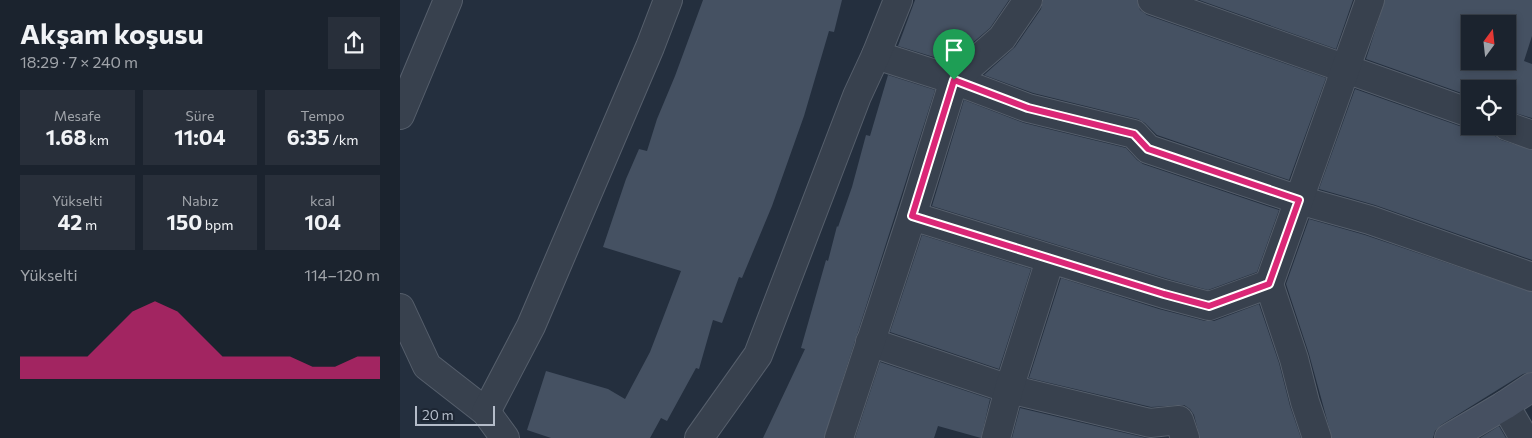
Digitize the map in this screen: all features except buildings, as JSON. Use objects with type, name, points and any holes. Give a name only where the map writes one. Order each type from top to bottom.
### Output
[{"type":"street","points":[[400,116],[448,0]]},
{"type":"street","points":[[486,412],[531,326],[650,47],[668,0]]},
{"type":"street","points":[[699,438],[758,355],[858,96],[898,0]]},
{"type":"street","points":[[838,438],[912,216],[954,80],[1002,38],[1028,0]]},
{"type":"street","points":[[1152,0],[1461,110]]},
{"type":"street","points":[[1317,438],[1304,402],[1294,359],[1269,284],[1370,0]]},
{"type":"street","points":[[876,55],[954,80],[1028,108],[1134,134],[1148,149],[1299,200],[1370,220],[1532,277]]},
{"type":"street","points":[[1516,129],[1532,135]]},
{"type":"street","points":[[912,216],[1050,260],[1209,306],[1269,284]]},
{"type":"street","points":[[996,438],[1050,260]]},
{"type":"street","points":[[400,310],[427,366],[486,412],[505,438]]},
{"type":"street","points":[[870,342],[1009,390],[1150,423],[1179,420],[1185,438]]},
{"type":"street","points":[[1449,438],[1532,387]]},
{"type":"street","points":[[1505,405],[1524,438]]},
{"type":"route","points":[[954,80],[1028,108],[1134,134],[1148,149],[1299,200],[1269,284],[1209,306],[1050,260],[912,216],[954,80]]}]
